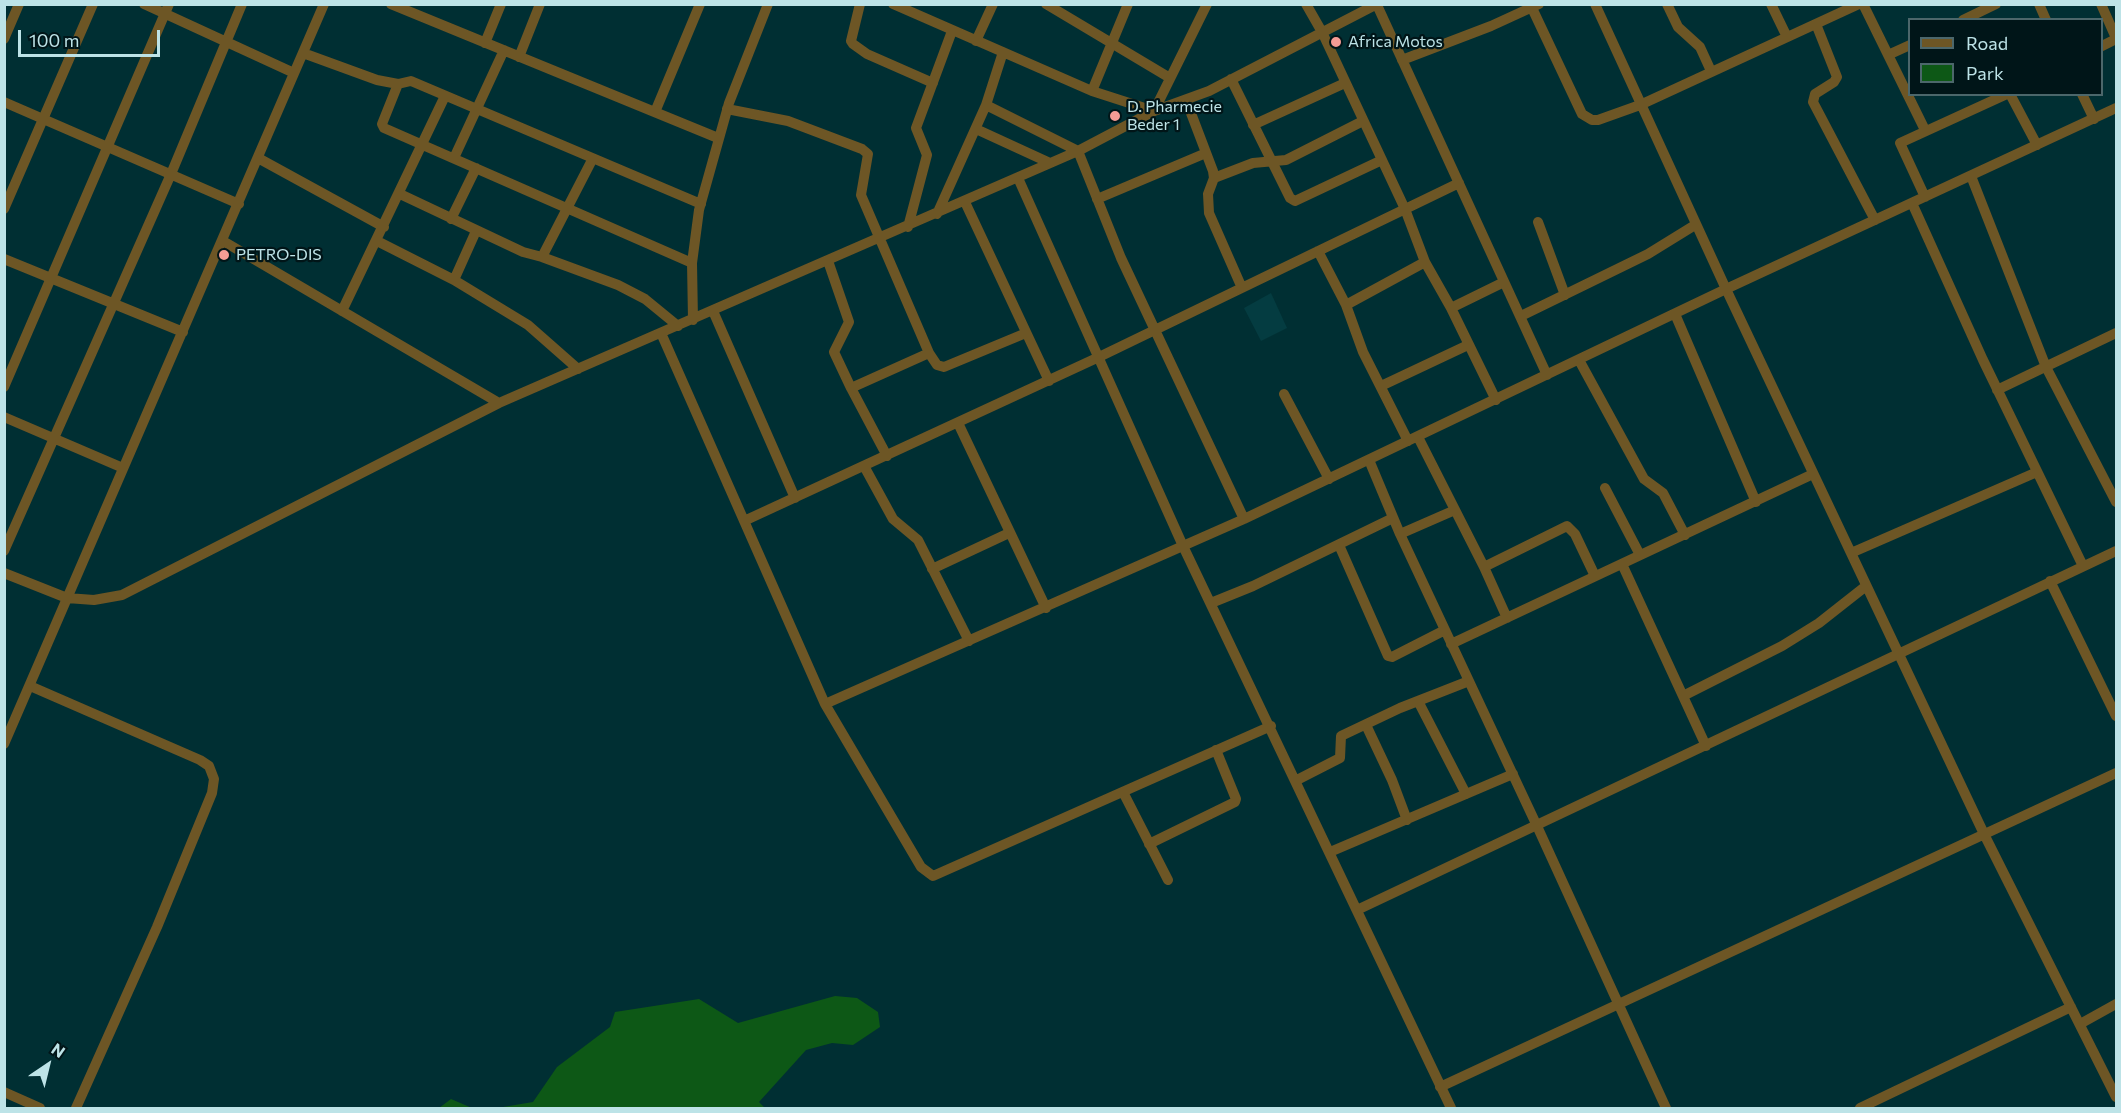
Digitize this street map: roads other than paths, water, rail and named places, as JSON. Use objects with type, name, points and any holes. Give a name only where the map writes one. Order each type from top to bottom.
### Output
[{"type":"street","points":[[4,39],[19,4]]},
{"type":"street","points":[[4,209],[93,4]]},
{"type":"street","points":[[144,4],[167,9],[294,73]]},
{"type":"street","points":[[4,551],[171,174],[242,4]]},
{"type":"street","points":[[4,744],[8,729],[30,686],[324,4]]},
{"type":"street","points":[[485,43],[501,4]]},
{"type":"street","points":[[519,57],[540,4]]},
{"type":"street","points":[[655,112],[700,4]]},
{"type":"street","points":[[693,320],[692,263],[701,204],[727,109],[768,4]]},
{"type":"street","points":[[860,4],[851,41],[867,54],[933,83]]},
{"type":"street","points":[[893,4],[1092,91],[1154,111]]},
{"type":"street","points":[[976,41],[993,4]]},
{"type":"street","points":[[1046,4],[1170,78]]},
{"type":"street","points":[[1092,91],[1128,4]]},
{"type":"street","points":[[1154,111],[1207,4]]},
{"type":"street","points":[[1306,4],[1322,32],[1405,209],[1425,262],[1451,308],[1496,400]]},
{"type":"street","points":[[1595,4],[1695,225],[1985,836],[2116,1097]]},
{"type":"street","points":[[1667,4],[1678,27],[1700,46],[1711,71]]},
{"type":"street","points":[[1771,4],[1787,37]]},
{"type":"street","points":[[1402,60],[1491,26],[1535,6],[1582,114],[1592,120],[1598,120],[1640,105],[1816,24],[1835,9],[1861,4],[1908,92]]},
{"type":"street","points":[[1969,15],[1996,4]]},
{"type":"street","points":[[2038,4],[2045,18]]},
{"type":"street","points":[[2101,4],[2116,38]]},
{"type":"street","points":[[4,573],[67,598],[94,600],[122,595],[500,404],[1078,151],[1154,111],[1186,100],[1231,79],[1377,5],[1547,375]]},
{"type":"street","points":[[398,6],[718,138]]},
{"type":"street","points":[[4,387],[167,9]]},
{"type":"street","points":[[1816,24],[1837,77],[1834,82],[1815,94],[1813,102],[1875,220]]},
{"type":"street","points":[[908,227],[927,155],[916,128],[952,31]]},
{"type":"street","points":[[1888,56],[1908,46]]},
{"type":"street","points":[[454,158],[504,51]]},
{"type":"street","points":[[937,214],[986,105],[1003,52]]},
{"type":"street","points":[[303,53],[377,80],[398,84],[411,81],[592,160],[701,204]]},
{"type":"street","points":[[1231,79],[1271,163],[1290,198],[1295,201],[1382,160]]},
{"type":"street","points":[[1253,125],[1345,83]]},
{"type":"street","points":[[398,84],[382,124],[384,128],[692,263]]},
{"type":"street","points":[[342,311],[445,96]]},
{"type":"street","points":[[1910,96],[1925,130]]},
{"type":"street","points":[[1925,197],[1900,143],[2004,96]]},
{"type":"street","points":[[2010,96],[2037,145]]},
{"type":"street","points":[[2083,96],[2094,119]]},
{"type":"street","points":[[1186,100],[1214,178],[1208,194],[1209,213],[1242,288]]},
{"type":"street","points":[[4,102],[239,204]]},
{"type":"street","points":[[986,105],[1078,151],[1154,330],[1244,519]]},
{"type":"street","points":[[825,704],[1244,519],[1726,289],[2116,108]]},
{"type":"street","points":[[727,109],[788,120],[865,151],[869,158],[861,195],[929,353],[937,365],[944,367],[1026,333]]},
{"type":"street","points":[[1214,178],[1253,163],[1286,160],[1363,121]]},
{"type":"street","points":[[976,129],[1050,163]]},
{"type":"street","points":[[1097,199],[1206,153]]},
{"type":"street","points":[[258,158],[384,227]]},
{"type":"street","points":[[542,257],[592,160]]},
{"type":"street","points":[[451,219],[476,168]]},
{"type":"street","points":[[1971,176],[2046,366],[2116,502]]},
{"type":"street","points":[[1018,178],[1183,546],[1271,726],[1451,1108]]},
{"type":"street","points":[[744,521],[1099,357],[1459,183]]},
{"type":"street","points":[[400,194],[523,252],[618,285],[645,299],[678,326]]},
{"type":"street","points":[[965,202],[1048,381]]},
{"type":"street","points":[[1912,203],[1997,390],[2083,566]]},
{"type":"street","points":[[1538,222],[1565,295]]},
{"type":"street","points":[[1521,316],[1648,254],[1695,225]]},
{"type":"street","points":[[454,280],[476,231]]},
{"type":"street","points":[[223,241],[500,404]]},
{"type":"street","points":[[377,241],[454,280],[528,325],[578,369]]},
{"type":"street","points":[[1318,251],[1346,306],[1363,352],[1455,510],[1507,618]]},
{"type":"street","points":[[4,259],[183,332]]},
{"type":"street","points":[[828,261],[849,322],[834,352],[887,456]]},
{"type":"street","points":[[1346,306],[1425,262]]},
{"type":"street","points":[[1451,308],[1504,282]]},
{"type":"street","points":[[713,311],[795,498]]},
{"type":"street","points":[[1675,314],[1756,502]]},
{"type":"street","points":[[662,333],[825,704],[921,867],[929,875],[938,875],[1271,726]]},
{"type":"street","points":[[1997,390],[2116,333]]},
{"type":"street","points":[[1381,386],[1468,345]]},
{"type":"street","points":[[851,388],[929,353]]},
{"type":"street","points":[[1579,360],[1644,479],[1663,493],[1685,535]]},
{"type":"street","points":[[1284,394],[1329,479]]},
{"type":"street","points":[[4,417],[123,468]]},
{"type":"street","points":[[958,423],[1046,608]]},
{"type":"street","points":[[1369,460],[1400,534],[1666,1108]]},
{"type":"street","points":[[864,466],[893,519],[918,540],[969,641]]},
{"type":"street","points":[[1851,553],[2037,472]]},
{"type":"street","points":[[1451,644],[1813,474]]},
{"type":"street","points":[[1605,488],[1640,555]]},
{"type":"street","points":[[1400,534],[1455,510]]},
{"type":"street","points":[[1211,603],[1393,518]]},
{"type":"street","points":[[1484,567],[1567,526],[1575,534],[1595,576]]},
{"type":"street","points":[[932,569],[1009,533]]},
{"type":"street","points":[[1339,545],[1388,656],[1392,657],[1445,630]]},
{"type":"street","points":[[1357,910],[2116,551]]},
{"type":"street","points":[[1622,564],[1706,746]]},
{"type":"street","points":[[2050,582],[2116,716]]},
{"type":"street","points":[[1683,696],[1782,646],[1819,623],[1866,586]]},
{"type":"street","points":[[1295,781],[1340,758],[1341,736],[1469,681]]},
{"type":"street","points":[[30,686],[200,760],[209,766],[214,779],[212,793],[157,927],[76,1108]]},
{"type":"street","points":[[1418,701],[1466,794]]},
{"type":"street","points":[[1366,725],[1392,780],[1407,820]]},
{"type":"street","points":[[1149,844],[1235,802],[1236,798],[1216,750]]},
{"type":"street","points":[[1440,1087],[1985,836],[2116,773]]},
{"type":"street","points":[[1330,852],[1513,774]]},
{"type":"street","points":[[1123,792],[1168,880]]},
{"type":"street","points":[[2079,1024],[2116,1004]]},
{"type":"street","points":[[1860,1108],[2071,1008]]},
{"type":"street","points":[[5,1093],[40,1108]]},
{"type":"place","name":"Africa Motos","points":[[1336,42]]},
{"type":"place","name":"D. Pharmecie Beder 1","points":[[1115,116]]},
{"type":"place","name":"PETRO-DIS","points":[[224,255]]}]
